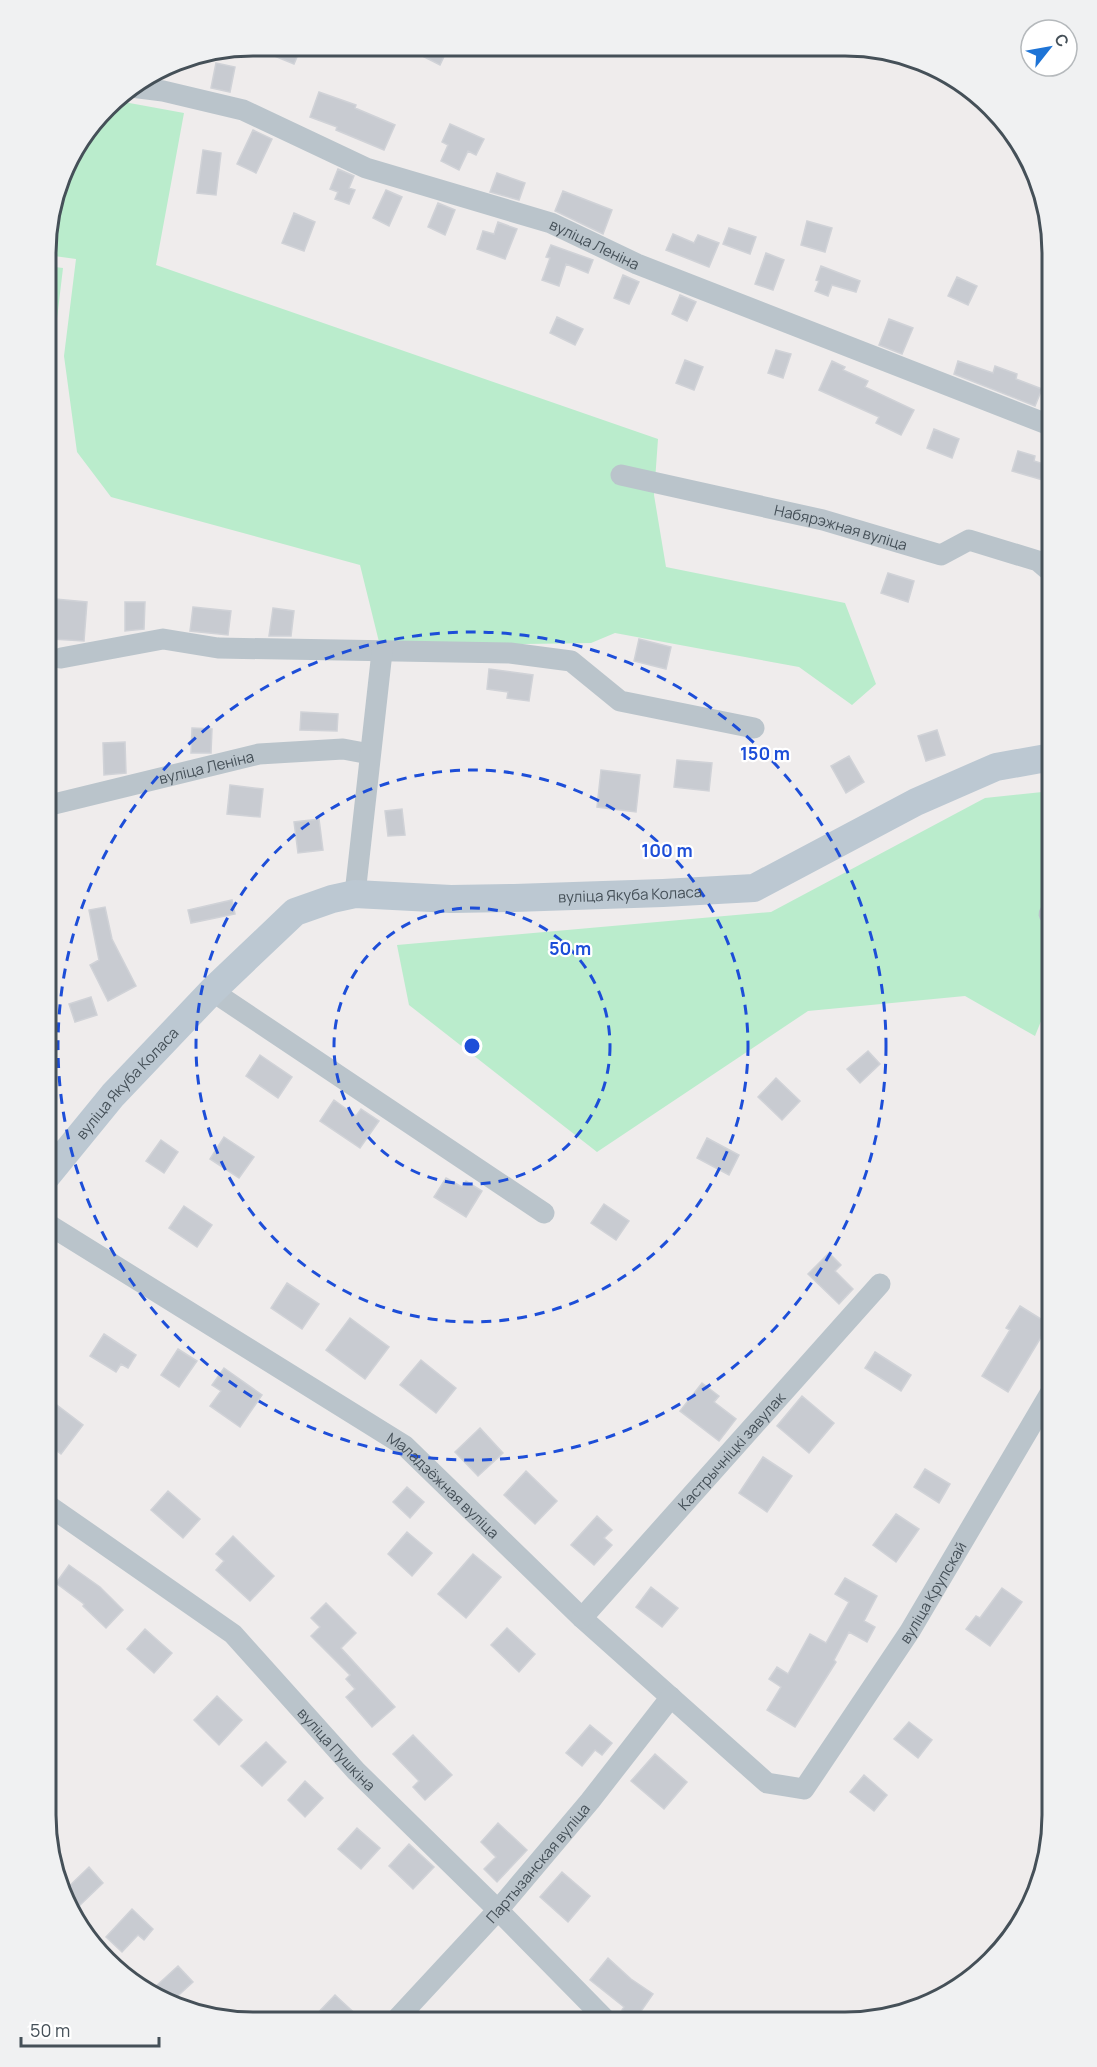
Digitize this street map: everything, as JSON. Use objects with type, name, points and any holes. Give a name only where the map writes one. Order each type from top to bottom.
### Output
[{"type":"street","name":"вуліца Леніна","points":[[144,89],[243,110],[366,168],[551,224],[637,264],[1042,422]]},
{"type":"street","name":"Набярэжная вуліца","points":[[621,475],[823,520],[941,555],[969,540],[1038,561],[1042,564]]},
{"type":"street","points":[[61,658],[163,639],[218,648],[510,653],[571,661],[621,701],[754,728]]},
{"type":"street","points":[[355,894],[382,652]]},
{"type":"street","name":"вуліца Леніна","points":[[56,804],[259,754],[343,749],[370,754]]},
{"type":"street","name":"вуліца Якуба Коласа","points":[[56,1165],[113,1095],[212,991],[295,912],[355,894],[451,899],[754,888],[916,802],[996,767],[1042,759]]},
{"type":"street","points":[[212,991],[544,1213]]},
{"type":"street","name":"Маладзёжная вуліца","points":[[56,1229],[405,1446],[582,1618],[766,1783],[804,1789]]},
{"type":"street","name":"Кастрычніцкі завулак","points":[[582,1618],[880,1284]]},
{"type":"street","name":"вуліца Крупскай","points":[[804,1789],[910,1631],[1041,1408]]},
{"type":"street","name":"вуліца Пушкіна","points":[[56,1511],[233,1634],[356,1771],[598,2012]]},
{"type":"street","name":"Партызанская вуліца","points":[[403,2012],[498,1910],[590,1801],[671,1697]]},
{"type":"green space","points":[[125,102],[184,113],[156,265],[658,439],[654,495],[666,567],[845,603],[876,684],[852,705],[799,667],[615,633],[591,643],[380,646],[360,565],[111,497],[77,452],[64,356],[76,259],[56,256],[57,227],[66,189],[89,143],[104,123]]},
{"type":"green space","points":[[56,267],[63,268],[56,327]]},
{"type":"green space","points":[[1042,792],[1042,1020],[1035,1036],[965,996],[808,1011],[597,1152],[409,1005],[397,945],[771,912],[985,798]]},
{"type":"building","points":[[274,56],[297,56],[294,64]]},
{"type":"building","points":[[422,56],[444,56],[440,65]]},
{"type":"building","points":[[216,63],[235,67],[230,92],[211,88]]},
{"type":"building","points":[[319,92],[356,105],[355,108],[395,125],[384,150],[336,130],[337,127],[310,117]]},
{"type":"building","points":[[450,124],[484,139],[476,155],[468,151],[459,170],[441,161],[448,145],[442,142]]},
{"type":"building","points":[[253,130],[272,139],[256,173],[237,164]]},
{"type":"building","points":[[203,150],[221,153],[216,195],[197,193]]},
{"type":"building","points":[[338,169],[354,176],[349,188],[355,190],[349,204],[335,199],[338,192],[330,189]]},
{"type":"building","points":[[497,173],[525,183],[519,200],[490,192]]},
{"type":"building","points":[[386,190],[402,197],[389,226],[373,218]]},
{"type":"building","points":[[563,191],[612,210],[603,234],[555,211]]},
{"type":"building","points":[[438,203],[455,210],[445,235],[428,227]]},
{"type":"building","points":[[294,213],[315,222],[304,251],[282,243]]},
{"type":"building","points":[[807,221],[832,228],[825,252],[801,245]]},
{"type":"building","points":[[498,222],[517,229],[505,259],[477,249],[483,231],[494,234]]},
{"type":"building","points":[[729,228],[756,237],[750,254],[723,244]]},
{"type":"building","points":[[673,234],[694,243],[698,235],[719,243],[709,267],[666,250]]},
{"type":"building","points":[[551,245],[593,260],[588,273],[566,264],[559,286],[542,280],[550,258],[546,257]]},
{"type":"building","points":[[766,253],[784,260],[773,290],[755,284]]},
{"type":"building","points":[[821,266],[860,281],[856,292],[832,285],[828,296],[815,291]]},
{"type":"building","points":[[623,275],[639,282],[629,304],[614,298]]},
{"type":"building","points":[[957,277],[977,286],[968,305],[948,296]]},
{"type":"building","points":[[680,295],[696,302],[687,321],[672,314]]},
{"type":"building","points":[[557,317],[583,329],[575,345],[550,333]]},
{"type":"building","points":[[889,319],[913,328],[902,354],[879,345]]},
{"type":"building","points":[[776,350],[791,354],[783,378],[768,373]]},
{"type":"building","points":[[685,360],[703,367],[694,390],[676,383]]},
{"type":"building","points":[[832,361],[845,367],[843,370],[868,381],[865,387],[914,410],[901,435],[876,423],[879,417],[819,390]]},
{"type":"building","points":[[958,361],[993,373],[995,366],[1017,374],[1016,379],[1042,389],[1035,406],[954,374]]},
{"type":"building","points":[[934,429],[959,439],[952,458],[927,448]]},
{"type":"building","points":[[1018,451],[1035,456],[1034,461],[1042,463],[1042,480],[1012,471]]},
{"type":"building","points":[[888,573],[914,581],[908,602],[881,593]]},
{"type":"building","points":[[56,599],[87,602],[84,641],[56,639]]},
{"type":"building","points":[[125,602],[145,602],[144,629],[125,631]]},
{"type":"building","points":[[193,607],[231,611],[228,635],[190,631]]},
{"type":"building","points":[[273,608],[294,611],[291,636],[269,636]]},
{"type":"building","points":[[639,639],[671,647],[666,669],[634,661]]},
{"type":"building","points":[[489,669],[533,675],[529,701],[507,698],[508,692],[487,689]]},
{"type":"building","points":[[301,712],[338,714],[337,731],[300,730]]},
{"type":"building","points":[[192,728],[212,729],[211,753],[191,753]]},
{"type":"building","points":[[937,730],[945,755],[926,761],[918,736]]},
{"type":"building","points":[[125,742],[126,773],[104,775],[103,743]]},
{"type":"building","points":[[849,756],[864,782],[846,793],[831,766]]},
{"type":"building","points":[[677,760],[712,763],[709,791],[674,787]]},
{"type":"building","points":[[601,770],[640,775],[636,812],[597,807]]},
{"type":"building","points":[[230,785],[263,789],[260,817],[227,814]]},
{"type":"building","points":[[402,809],[405,835],[388,836],[385,811]]},
{"type":"building","points":[[319,819],[323,850],[298,853],[294,822]]},
{"type":"building","points":[[232,900],[235,914],[191,923],[188,910]]},
{"type":"building","points":[[105,907],[112,939],[136,986],[108,1001],[90,965],[99,960],[89,910]]},
{"type":"building","points":[[91,997],[97,1015],[75,1022],[69,1004]]},
{"type":"building","points":[[868,1051],[880,1064],[860,1083],[847,1069]]},
{"type":"building","points":[[260,1055],[292,1077],[278,1098],[246,1076]]},
{"type":"building","points":[[776,1078],[800,1101],[782,1120],[758,1097]]},
{"type":"building","points":[[334,1100],[356,1116],[361,1109],[379,1121],[360,1148],[320,1121]]},
{"type":"building","points":[[224,1137],[254,1157],[239,1178],[210,1159]]},
{"type":"building","points":[[707,1138],[739,1155],[729,1175],[697,1158]]},
{"type":"building","points":[[161,1140],[178,1152],[164,1173],[146,1161]]},
{"type":"building","points":[[446,1178],[462,1187],[466,1181],[482,1191],[466,1217],[434,1197]]},
{"type":"building","points":[[604,1204],[629,1221],[616,1240],[591,1223]]},
{"type":"building","points":[[184,1206],[212,1225],[197,1247],[169,1228]]},
{"type":"building","points":[[829,1253],[841,1265],[835,1271],[853,1289],[839,1304],[808,1274]]},
{"type":"building","points":[[287,1283],[319,1304],[302,1329],[271,1308]]},
{"type":"building","points":[[1020,1306],[1041,1319],[1041,1337],[1008,1392],[982,1376],[1010,1330],[1006,1328]]},
{"type":"building","points":[[350,1318],[389,1347],[365,1379],[326,1350]]},
{"type":"building","points":[[104,1334],[136,1355],[128,1368],[121,1364],[116,1372],[90,1356]]},
{"type":"building","points":[[178,1349],[197,1361],[179,1387],[161,1375]]},
{"type":"building","points":[[875,1352],[911,1375],[901,1391],[865,1368]]},
{"type":"building","points":[[421,1360],[456,1388],[436,1413],[400,1385]]},
{"type":"building","points":[[224,1368],[262,1395],[240,1427],[210,1406],[221,1391],[212,1385]]},
{"type":"building","points":[[702,1383],[719,1396],[714,1402],[736,1419],[719,1441],[680,1411]]},
{"type":"building","points":[[802,1396],[834,1423],[809,1453],[777,1426]]},
{"type":"building","points":[[56,1404],[83,1425],[61,1454],[56,1450]]},
{"type":"building","points":[[480,1428],[503,1453],[478,1476],[455,1452]]},
{"type":"building","points":[[763,1457],[792,1476],[767,1512],[739,1493]]},
{"type":"building","points":[[925,1469],[950,1484],[939,1503],[914,1487]]},
{"type":"building","points":[[526,1471],[557,1501],[535,1524],[504,1495]]},
{"type":"building","points":[[407,1487],[424,1502],[410,1518],[393,1502]]},
{"type":"building","points":[[168,1491],[200,1519],[183,1538],[151,1510]]},
{"type":"building","points":[[896,1514],[919,1529],[896,1562],[873,1545]]},
{"type":"building","points":[[597,1516],[612,1530],[604,1538],[612,1545],[594,1565],[571,1545]]},
{"type":"building","points":[[407,1532],[432,1553],[412,1576],[388,1554]]},
{"type":"building","points":[[233,1536],[274,1576],[250,1601],[216,1570],[224,1561],[216,1554]]},
{"type":"building","points":[[473,1554],[501,1577],[466,1618],[438,1594]]},
{"type":"building","points":[[69,1565],[100,1587],[123,1610],[106,1628],[83,1606],[84,1604],[56,1583]]},
{"type":"building","points":[[845,1578],[877,1596],[864,1621],[875,1627],[867,1642],[849,1632],[834,1660],[836,1662],[795,1727],[767,1710],[781,1687],[769,1679],[777,1667],[788,1674],[810,1634],[826,1643],[849,1602],[835,1594]]},
{"type":"building","points":[[651,1587],[678,1608],[662,1627],[636,1607]]},
{"type":"building","points":[[1002,1588],[1022,1602],[990,1646],[966,1629],[976,1616],[980,1618]]},
{"type":"building","points":[[326,1603],[356,1633],[341,1648],[395,1707],[372,1727],[346,1697],[355,1689],[346,1679],[350,1675],[311,1636],[320,1627],[311,1618]]},
{"type":"building","points":[[507,1628],[535,1654],[519,1672],[491,1645]]},
{"type":"building","points":[[145,1629],[172,1653],[154,1673],[127,1649]]},
{"type":"building","points":[[217,1696],[242,1720],[219,1745],[194,1720]]},
{"type":"building","points":[[909,1722],[932,1740],[918,1758],[894,1739]]},
{"type":"building","points":[[590,1725],[612,1743],[602,1755],[595,1750],[582,1766],[566,1753]]},
{"type":"building","points":[[413,1735],[452,1775],[425,1800],[413,1787],[419,1781],[393,1754]]},
{"type":"building","points":[[266,1742],[286,1762],[262,1786],[241,1766]]},
{"type":"building","points":[[655,1754],[687,1782],[664,1809],[631,1781]]},
{"type":"building","points":[[864,1775],[887,1795],[874,1811],[850,1792]]},
{"type":"building","points":[[305,1781],[323,1798],[305,1817],[288,1800]]},
{"type":"building","points":[[498,1823],[527,1850],[497,1882],[484,1869],[496,1857],[481,1842]]},
{"type":"building","points":[[357,1828],[380,1848],[361,1869],[338,1849]]},
{"type":"building","points":[[409,1844],[434,1867],[413,1889],[389,1866]]},
{"type":"building","points":[[89,1867],[103,1883],[79,1906],[69,1886]]},
{"type":"building","points":[[562,1872],[590,1896],[568,1922],[540,1897]]},
{"type":"building","points":[[132,1909],[153,1929],[144,1940],[138,1935],[122,1952],[106,1937]]},
{"type":"building","points":[[608,1958],[631,1979],[653,1994],[641,2012],[625,2012],[622,2010],[624,2007],[590,1980]]},
{"type":"building","points":[[178,1966],[193,1982],[178,1996],[156,1986]]},
{"type":"building","points":[[335,1995],[353,2012],[319,2012]]}]
